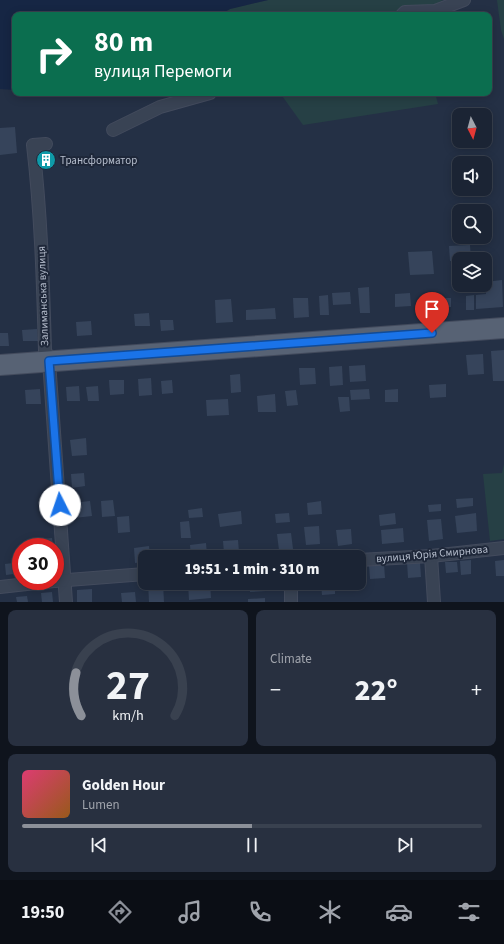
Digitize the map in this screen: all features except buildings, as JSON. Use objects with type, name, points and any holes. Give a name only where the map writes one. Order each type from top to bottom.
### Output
[{"type":"main road","points":[[0,365],[504,328]]},
{"type":"street","points":[[405,12],[435,11],[464,0]]},
{"type":"street","points":[[113,130],[160,107],[199,96]]},
{"type":"street","name":"Залиманська вулиця","points":[[46,144],[33,145],[43,271],[45,350],[49,361],[56,538]]},
{"type":"street","name":"вулиця Юрія Смирнова","points":[[366,560],[431,556],[504,548]]},
{"type":"street","points":[[431,556],[434,602]]},
{"type":"street","points":[[64,581],[138,575]]},
{"type":"street","points":[[0,587],[12,586]]},
{"type":"street","name":"Залиманська вулиця","points":[[61,590],[66,602]]},
{"type":"street","points":[[291,590],[291,602]]},
{"type":"green space","points":[[268,0],[443,0],[424,12],[224,12],[230,9]]},
{"type":"green space","points":[[497,0],[504,0],[504,39],[501,30]]},
{"type":"green space","points":[[282,96],[436,96],[438,104],[303,125]]},
{"type":"green space","points":[[504,464],[504,539],[490,541],[483,474],[502,473]]},
{"type":"water","points":[[0,0],[268,0],[230,9],[224,12],[12,12],[12,90],[0,89]]},
{"type":"place","name":"Трансформатор","points":[[46,160]]},
{"type":"route","points":[[60,505],[49,361],[432,333]]}]
